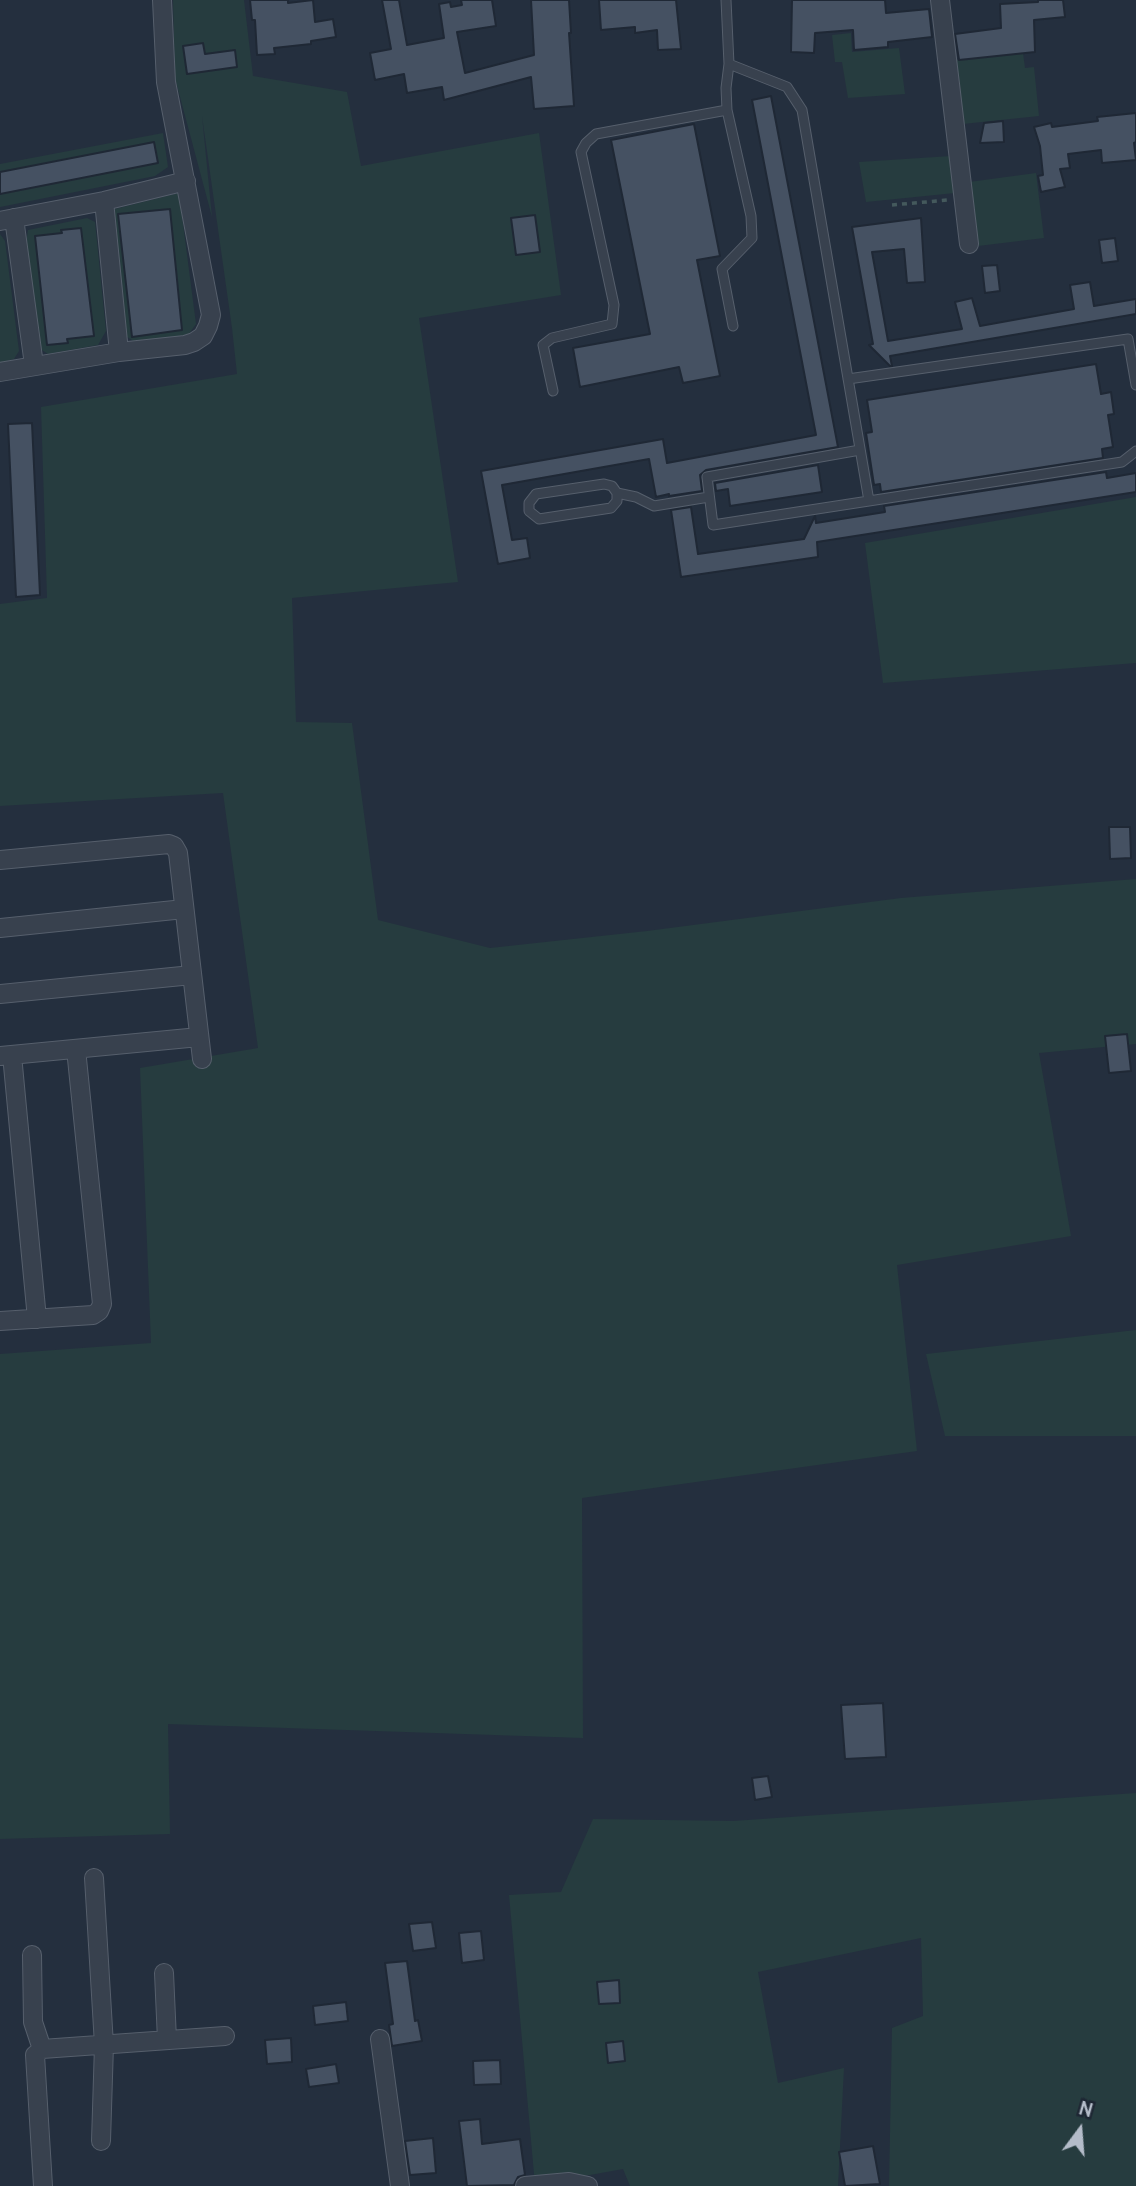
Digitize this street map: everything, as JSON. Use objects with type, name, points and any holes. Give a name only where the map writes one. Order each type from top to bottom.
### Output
[{"type":"street","points":[[0,372],[119,352],[184,345],[203,336],[208,326],[211,316],[166,82],[162,0]]},
{"type":"street","points":[[940,0],[969,244]]},
{"type":"street","points":[[34,365],[7,219],[104,201],[186,181]]},
{"type":"street","points":[[104,201],[119,352]]},
{"type":"street","points":[[0,860],[169,844],[174,846],[178,853],[202,1059]]},
{"type":"street","points":[[0,928],[184,909]]},
{"type":"street","points":[[0,994],[192,975]]},
{"type":"street","points":[[37,1319],[6,1056],[200,1037]]},
{"type":"street","points":[[0,1321],[93,1315],[99,1311],[102,1304],[76,1049]]},
{"type":"street","points":[[94,1878],[104,2045],[101,2141]]},
{"type":"street","points":[[32,1955],[33,2022],[42,2049]]},
{"type":"street","points":[[164,1973],[167,2040]]},
{"type":"street","points":[[43,2186],[36,2055],[42,2049],[225,2036]]},
{"type":"street","points":[[380,2039],[400,2186]]},
{"type":"street","points":[[525,2186],[569,2182],[588,2186]]},
{"type":"lane","points":[[726,0],[729,64],[727,110],[751,216],[752,239],[722,269],[733,326]]},
{"type":"lane","points":[[729,64],[787,87],[802,110],[869,501]]},
{"type":"lane","points":[[553,391],[543,345],[552,338],[612,324],[614,305],[581,152],[586,143],[596,134],[727,110]]},
{"type":"lane","points":[[848,379],[1132,339],[1136,386]]},
{"type":"lane","points":[[860,450],[707,477],[713,525],[1122,462],[1136,451]]},
{"type":"lane","points":[[617,493],[615,505],[607,509],[539,519],[532,515],[528,507],[530,499],[536,494],[604,484],[612,486],[617,493],[636,497],[654,506],[709,497]]},
{"type":"path","points":[[892,205],[964,198]]},
{"type":"green space","points":[[173,0],[244,0],[253,76],[347,92],[361,166],[539,133],[561,295],[419,318],[458,582],[292,598],[296,722],[352,723],[378,920],[490,948],[901,898],[1136,879],[1136,1044],[1039,1053],[1071,1236],[897,1265],[917,1451],[582,1498],[583,1738],[168,1724],[170,1834],[0,1839],[0,1354],[151,1343],[140,1068],[258,1048],[223,793],[0,806],[0,604],[47,598],[41,407],[237,374],[202,116],[212,217],[175,78]]},
{"type":"green space","points":[[851,33],[852,52],[899,48],[905,94],[848,98],[842,62],[835,62],[832,35]]},
{"type":"green space","points":[[1023,53],[1025,68],[1034,67],[1039,116],[963,124],[956,60]]},
{"type":"green space","points":[[163,133],[168,167],[155,176],[0,207],[0,164]]},
{"type":"green space","points":[[951,156],[955,193],[866,202],[859,162]]},
{"type":"green space","points":[[1036,173],[1044,238],[978,246],[969,182]]},
{"type":"green space","points":[[179,193],[196,324],[188,335],[133,341],[126,336],[111,210]]},
{"type":"green space","points":[[87,218],[95,222],[106,331],[98,345],[48,354],[39,348],[26,243],[28,230]]},
{"type":"green space","points":[[0,234],[5,241],[19,351],[14,359],[0,363]]},
{"type":"green space","points":[[1136,497],[1136,663],[883,683],[865,543]]},
{"type":"green space","points":[[1136,1330],[1136,1436],[945,1436],[926,1354]]},
{"type":"green space","points":[[1136,1793],[1136,2186],[889,2186],[892,2028],[923,2016],[921,1938],[758,1972],[778,2083],[844,2068],[838,2186],[630,2186],[623,2169],[535,2185],[509,1895],[561,1892],[593,1819],[733,1821]]},
{"type":"building","points":[[250,0],[288,0],[288,3],[313,0],[315,22],[333,19],[336,37],[311,41],[311,44],[274,48],[275,54],[257,55],[255,20],[252,20]]},
{"type":"building","points":[[382,0],[399,0],[407,45],[444,38],[439,4],[450,2],[451,7],[462,5],[461,0],[492,0],[496,26],[457,32],[465,73],[534,55],[531,0],[569,0],[574,106],[534,109],[531,77],[444,100],[442,87],[407,93],[404,74],[375,80],[370,53],[391,49]]},
{"type":"building","points":[[599,0],[676,0],[681,49],[658,50],[657,30],[635,33],[635,27],[601,30]]},
{"type":"building","points":[[792,0],[885,0],[886,13],[929,9],[932,37],[888,42],[888,47],[854,50],[853,30],[815,33],[814,53],[791,52]]},
{"type":"building","points":[[1063,0],[1065,17],[1034,20],[1035,52],[959,60],[955,34],[1001,28],[1000,4]]},
{"type":"building","points":[[203,43],[205,54],[235,50],[237,67],[187,74],[183,46]]},
{"type":"building","points":[[771,96],[838,447],[706,470],[700,475],[702,491],[669,496],[656,497],[649,459],[502,485],[512,540],[527,538],[530,558],[498,564],[481,471],[663,439],[667,463],[816,435],[752,100]]},
{"type":"building","points":[[1136,113],[1136,160],[1102,163],[1101,150],[1068,154],[1070,168],[1060,169],[1065,187],[1041,192],[1038,176],[1043,175],[1040,146],[1034,127],[1051,123],[1052,127],[1098,121],[1097,117]]},
{"type":"building","points":[[1003,121],[1004,142],[980,143],[984,123]]},
{"type":"building","points":[[694,124],[720,256],[697,260],[720,376],[683,383],[679,367],[580,387],[573,348],[650,334],[611,140]]},
{"type":"building","points":[[154,142],[158,163],[0,194],[0,172]]},
{"type":"building","points":[[170,209],[182,330],[132,337],[118,214]]},
{"type":"building","points":[[535,215],[540,252],[516,255],[511,218]]},
{"type":"building","points":[[921,218],[925,282],[907,283],[904,249],[872,252],[888,341],[962,329],[955,302],[972,298],[980,326],[1074,309],[1070,285],[1090,282],[1094,306],[1136,299],[1136,314],[890,356],[890,366],[869,345],[873,344],[852,227]]},
{"type":"building","points":[[81,228],[94,336],[67,339],[68,343],[47,345],[35,236]]},
{"type":"building","points":[[1115,238],[1118,261],[1102,263],[1099,240]]},
{"type":"building","points":[[997,265],[1000,291],[985,293],[982,266]]},
{"type":"building","points":[[1096,364],[1101,394],[1111,392],[1114,414],[1108,415],[1113,447],[1102,449],[1103,458],[881,492],[880,484],[874,485],[866,433],[872,432],[867,400]]},
{"type":"building","points":[[32,423],[40,595],[16,597],[8,424]]},
{"type":"building","points":[[818,465],[822,492],[730,506],[728,489],[716,491],[715,483]]},
{"type":"building","points":[[1106,472],[1107,478],[1136,473],[1136,492],[817,542],[818,557],[681,577],[671,510],[691,507],[698,554],[804,539],[815,516],[816,523],[885,512],[884,506]]},
{"type":"building","points":[[1109,827],[1130,827],[1131,858],[1110,859]]},
{"type":"building","points":[[1127,1034],[1131,1071],[1109,1073],[1105,1036]]},
{"type":"building","points":[[883,1703],[886,1757],[845,1759],[841,1705]]},
{"type":"building","points":[[768,1776],[772,1797],[755,1800],[752,1778]]},
{"type":"building","points":[[432,1922],[436,1948],[413,1951],[409,1924]]},
{"type":"building","points":[[481,1931],[484,1960],[462,1963],[459,1933]]},
{"type":"building","points":[[407,1961],[415,2021],[418,2020],[422,2041],[392,2046],[389,2025],[393,2024],[385,1963]]},
{"type":"building","points":[[619,1980],[620,2003],[599,2004],[597,1982]]},
{"type":"building","points":[[346,2002],[348,2021],[315,2025],[313,2006]]},
{"type":"building","points":[[291,2038],[292,2062],[267,2064],[265,2040]]},
{"type":"building","points":[[623,2041],[625,2061],[608,2063],[606,2043]]},
{"type":"building","points":[[500,2060],[501,2084],[474,2085],[473,2061]]},
{"type":"building","points":[[336,2064],[339,2083],[309,2087],[306,2069]]},
{"type":"building","points":[[480,2119],[482,2144],[520,2139],[525,2175],[518,2177],[514,2185],[467,2186],[459,2121]]},
{"type":"building","points":[[433,2138],[436,2173],[410,2175],[405,2141]]},
{"type":"building","points":[[873,2146],[880,2184],[845,2186],[839,2152]]}]
